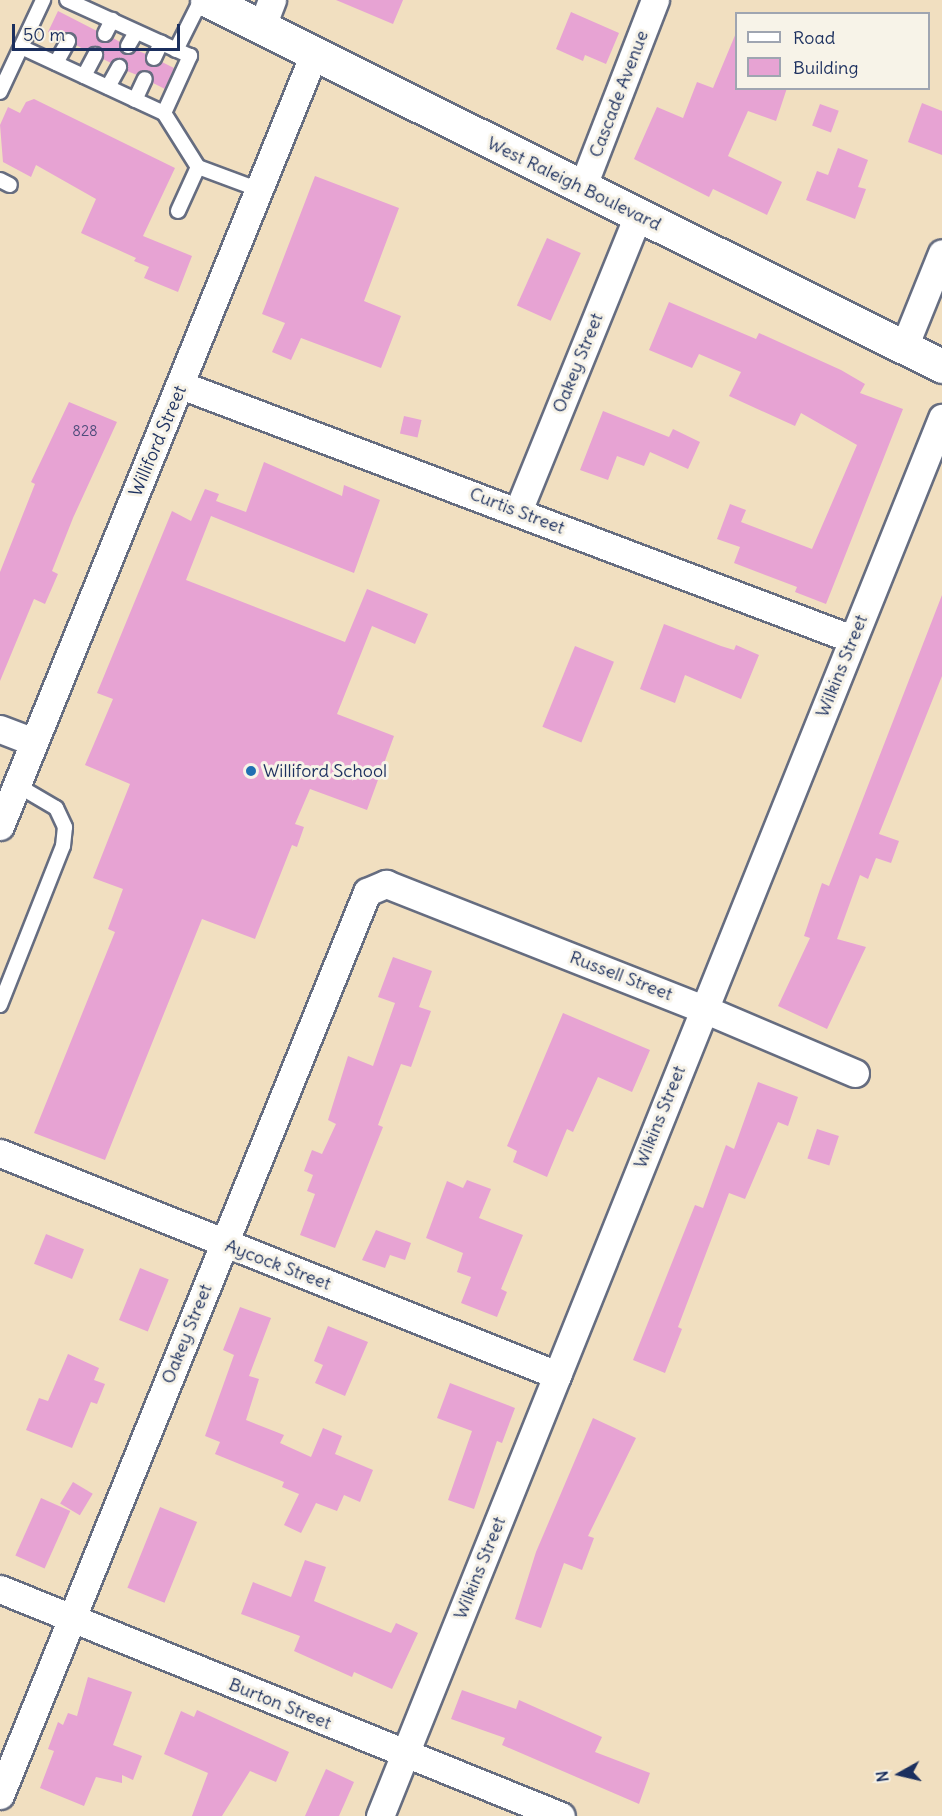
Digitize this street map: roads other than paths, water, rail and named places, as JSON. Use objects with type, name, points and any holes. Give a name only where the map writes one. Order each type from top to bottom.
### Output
[{"type":"main road","name":"West Raleigh Boulevard","points":[[207,0],[267,13],[314,54],[942,366]]},
{"type":"street","name":"Cascade Avenue","points":[[582,188],[655,0]]},
{"type":"street","name":"Williford Street","points":[[0,826],[182,385],[314,54]]},
{"type":"street","name":"Oakey Street","points":[[518,511],[638,216]]},
{"type":"street","points":[[904,347],[942,253]]},
{"type":"street","name":"Curtis Street","points":[[182,385],[852,639]]},
{"type":"street","name":"Wilkins Street","points":[[380,1816],[942,418]]},
{"type":"street","points":[[0,729],[34,742]]},
{"type":"street","name":"Oakey Street","points":[[0,1796],[367,892],[386,885]]},
{"type":"street","name":"Russell Street","points":[[386,885],[704,1009],[855,1073]]},
{"type":"street","name":"Aycock Street","points":[[0,1153],[557,1375]]},
{"type":"street","name":"Burton Street","points":[[0,1589],[405,1755],[561,1816]]},
{"type":"lane","points":[[0,92],[43,0]]},
{"type":"lane","points":[[67,0],[190,56],[164,113]]},
{"type":"lane","points":[[176,50],[201,0]]},
{"type":"lane","points":[[78,21],[85,8]]},
{"type":"lane","points":[[105,34],[112,20]]},
{"type":"lane","points":[[128,46],[135,32]]},
{"type":"lane","points":[[56,63],[68,41]]},
{"type":"lane","points":[[154,58],[161,43]]},
{"type":"lane","points":[[21,47],[164,113],[198,167],[260,190]]},
{"type":"lane","points":[[84,76],[94,55]]},
{"type":"lane","points":[[108,87],[118,66]]},
{"type":"lane","points":[[135,100],[145,79]]},
{"type":"lane","points":[[178,211],[198,167]]},
{"type":"lane","points":[[0,1005],[63,846],[65,827],[56,808],[17,785]]},
{"type":"place","name":"Williford School","points":[[251,771]]}]
